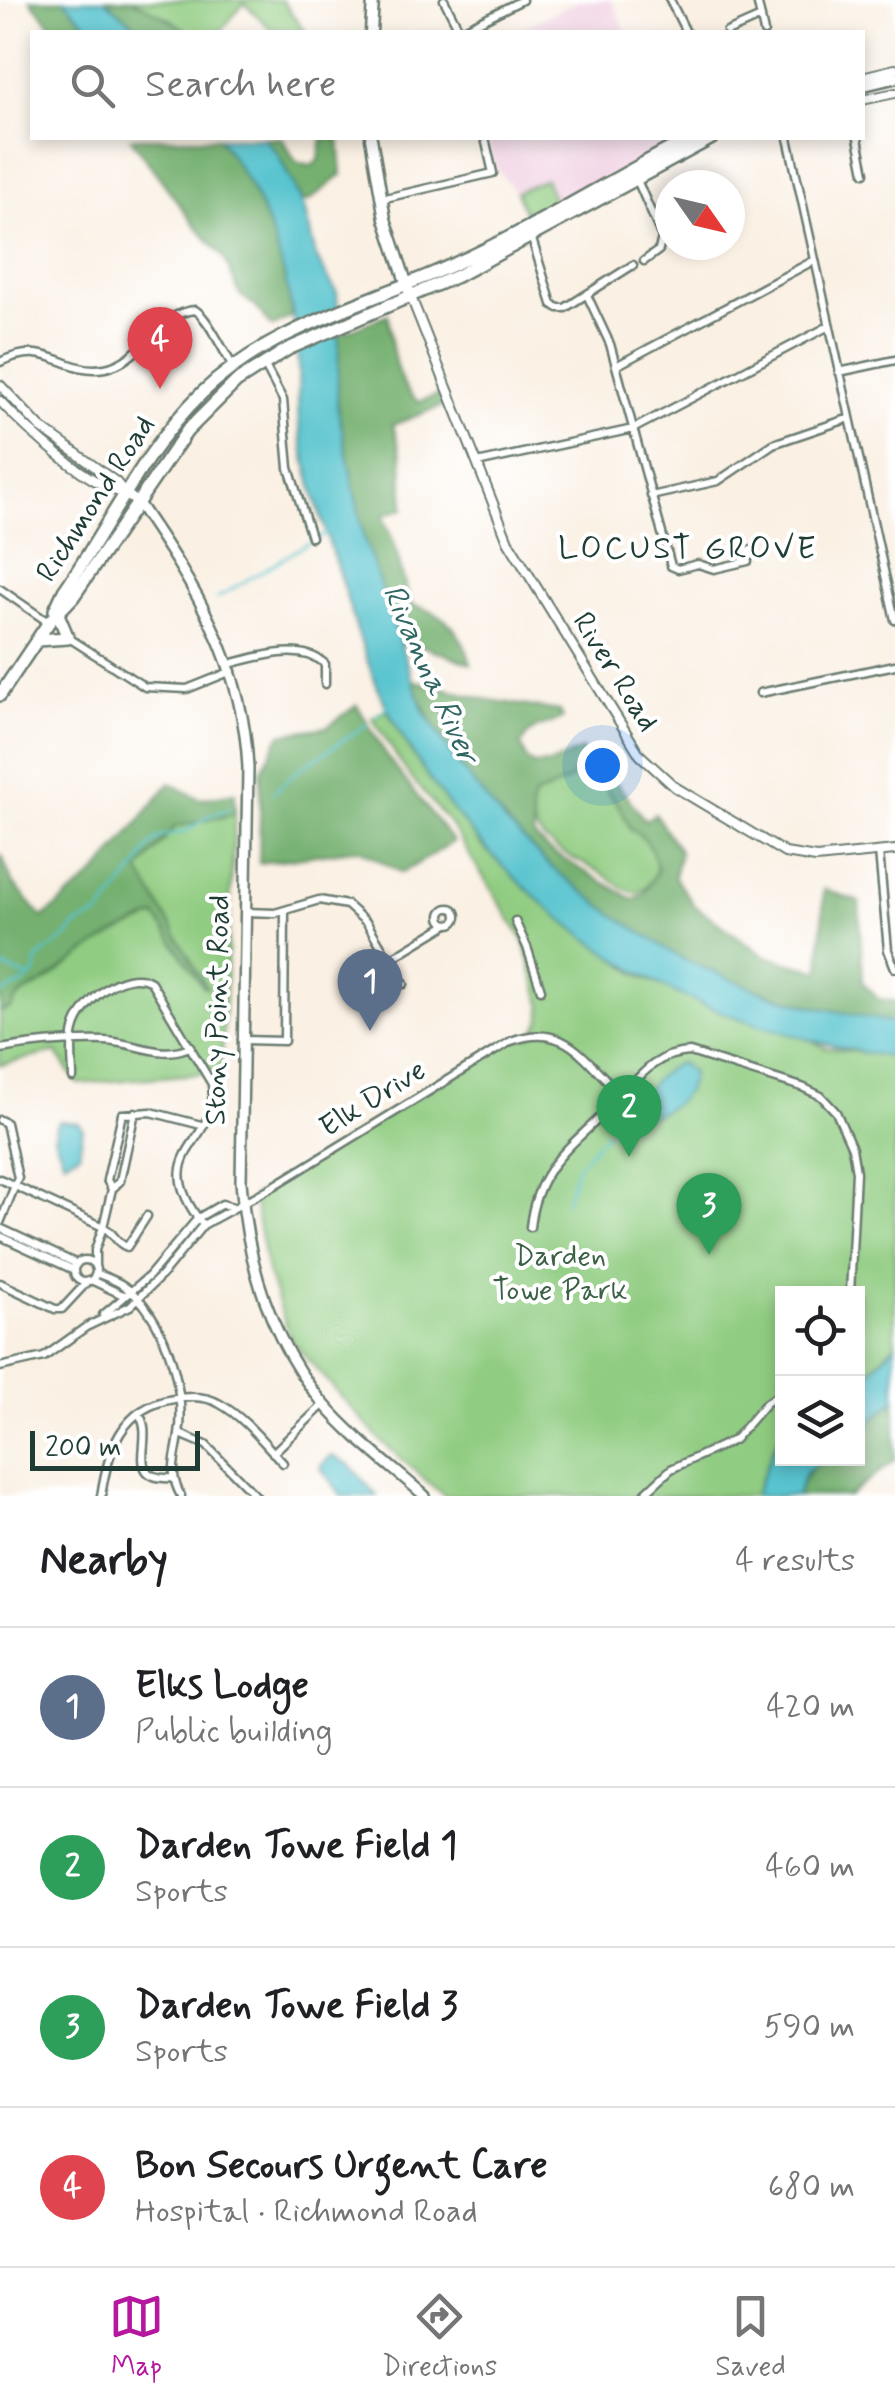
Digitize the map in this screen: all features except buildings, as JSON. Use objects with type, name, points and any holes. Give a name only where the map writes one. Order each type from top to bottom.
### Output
[{"type":"highway","points":[[865,84],[895,77]]},
{"type":"highway","points":[[865,92],[895,85]]},
{"type":"highway","points":[[634,174],[687,140]]},
{"type":"highway","points":[[530,231],[634,174],[707,140]]},
{"type":"highway","name":"Richmond Road","points":[[54,618],[64,591],[126,494],[179,418],[205,390],[285,335],[530,231]]},
{"type":"highway","name":"Richmond Road","points":[[0,695],[195,422],[224,392],[288,349],[411,297],[530,231]]},
{"type":"highway","points":[[54,618],[68,638]]},
{"type":"highway","points":[[37,640],[68,638]]},
{"type":"main road","points":[[371,30],[372,0]]},
{"type":"main road","points":[[370,140],[380,200],[411,297]]},
{"type":"main road","name":"Stony Point Road","points":[[126,494],[138,504],[200,598],[230,668],[242,710],[247,751],[238,1204],[254,1268],[272,1320],[292,1360],[324,1404],[425,1496]]},
{"type":"street","points":[[444,0],[458,30]]},
{"type":"street","points":[[463,30],[522,0]]},
{"type":"street","points":[[670,0],[685,30]]},
{"type":"street","points":[[757,0],[764,30]]},
{"type":"street","points":[[732,30],[761,17]]},
{"type":"street","points":[[865,75],[895,69]]},
{"type":"street","points":[[865,99],[895,93]]},
{"type":"street","points":[[380,200],[493,173],[485,140]]},
{"type":"street","points":[[788,140],[895,620]]},
{"type":"street","points":[[858,140],[865,173]]},
{"type":"street","points":[[634,174],[662,237],[659,250],[644,261]]},
{"type":"street","points":[[530,231],[554,307],[565,308],[634,265]]},
{"type":"street","points":[[616,366],[816,260]]},
{"type":"street","points":[[587,295],[606,330],[670,562],[674,568],[698,564],[714,569],[748,561],[748,550]]},
{"type":"street","name":"River Road","points":[[411,297],[498,520],[626,736],[652,767],[675,787],[786,853],[816,858],[895,850]]},
{"type":"street","points":[[0,362],[40,352],[76,366],[105,368],[133,355],[162,324],[186,311],[202,313],[215,341],[234,367]]},
{"type":"street","points":[[476,463],[633,430],[830,326]]},
{"type":"street","points":[[839,372],[895,360]]},
{"type":"street","points":[[264,362],[283,400],[290,468],[311,536]]},
{"type":"street","points":[[0,385],[31,419],[116,482],[126,494]]},
{"type":"street","points":[[0,401],[60,454],[109,490],[126,494]]},
{"type":"street","points":[[651,496],[718,481],[773,444],[850,418]]},
{"type":"street","points":[[0,589],[54,618]]},
{"type":"street","points":[[68,638],[152,688],[187,689],[272,653],[315,656],[325,664],[325,684]]},
{"type":"street","points":[[760,693],[895,665]]},
{"type":"street","points":[[879,852],[888,950],[895,968]]},
{"type":"street","points":[[244,912],[285,911],[319,900],[347,906],[367,923],[404,984]]},
{"type":"street","points":[[242,1040],[284,1042],[285,911]]},
{"type":"street","points":[[515,921],[540,990]]},
{"type":"street","points":[[390,960],[448,924]]},
{"type":"street","points":[[73,1078],[76,1023],[112,983],[138,977],[151,982],[210,1078],[214,1091],[212,1104],[179,1173],[185,1198],[200,1222]]},
{"type":"street","name":"Elk Drive","points":[[0,1367],[44,1356],[134,1297],[200,1222],[274,1186],[512,1041],[549,1036],[572,1045],[622,1095]]},
{"type":"street","points":[[0,1049],[40,1042],[112,1042],[168,1053],[191,1046]]},
{"type":"street","points":[[530,1227],[538,1190],[554,1161],[655,1062],[674,1053],[690,1052],[802,1087],[825,1100],[841,1122],[854,1162],[850,1286]]},
{"type":"street","points":[[112,1189],[107,1180],[124,1112],[171,1116],[202,1125]]},
{"type":"street","points":[[0,1283],[55,1309],[70,1304],[92,1275],[112,1189],[120,1181],[134,1112]]},
{"type":"street","points":[[0,1120],[6,1123],[18,1178],[0,1226],[77,1268],[80,1281],[92,1275],[128,1288],[165,1339],[178,1398],[180,1434],[172,1460],[173,1478],[181,1496]]},
{"type":"street","points":[[0,1179],[103,1227],[126,1247],[147,1216]]},
{"type":"street","points":[[0,1236],[77,1268]]},
{"type":"street","points":[[75,1293],[77,1268],[95,1250]]},
{"type":"street","points":[[77,1268],[88,1260],[92,1275]]},
{"type":"street","points":[[642,1496],[671,1469],[734,1440],[775,1397]]},
{"type":"street","points":[[101,1496],[110,1448],[123,1427],[138,1413],[163,1400],[202,1398],[219,1403],[283,1464]]},
{"type":"street","points":[[273,1453],[324,1404]]},
{"type":"street","points":[[138,1413],[146,1427],[142,1460],[145,1469],[158,1478],[173,1478]]},
{"type":"street","points":[[180,1434],[206,1445],[256,1496]]},
{"type":"shaded area","points":[[580,0],[611,0],[626,30],[518,30]]},
{"type":"shaded area","points":[[488,140],[672,141],[527,222],[514,191],[493,163]]},
{"type":"green space","points":[[30,0],[64,0],[92,30],[55,30]]},
{"type":"green space","points":[[105,0],[130,0],[185,30],[141,30]]},
{"type":"green space","points":[[133,0],[282,0],[304,30],[271,29],[244,3],[222,30],[185,30],[169,18],[149,12]]},
{"type":"green space","points":[[131,140],[219,140],[245,178],[267,222],[283,268],[292,316],[272,327],[240,295],[224,258]]},
{"type":"green space","points":[[266,140],[283,140],[296,162],[311,166],[319,160],[322,140],[339,140],[342,175],[309,201],[301,200],[277,153]]},
{"type":"green space","points":[[545,179],[554,201],[525,213],[516,192]]},
{"type":"green space","points":[[388,314],[395,362],[404,385],[419,402],[443,393],[447,404],[393,425],[402,457],[404,509],[384,514],[412,605],[451,625],[471,664],[425,647],[399,644],[364,538],[337,405],[339,335]]},
{"type":"green space","points":[[412,680],[484,699],[559,711],[563,718],[525,738],[521,745],[526,758],[533,765],[549,764],[582,750],[586,759],[569,780],[534,797],[533,835],[546,849],[633,899],[643,895],[658,869],[649,846],[631,830],[599,780],[611,776],[645,820],[655,814],[680,852],[674,877],[695,906],[765,956],[820,971],[824,889],[859,902],[863,982],[878,999],[895,1001],[895,1026],[788,999],[709,972],[644,937],[603,909],[563,877],[489,803],[458,763]]},
{"type":"green space","points":[[357,705],[388,758],[453,842],[402,873],[359,849],[259,863],[261,771],[281,734],[327,727]]},
{"type":"green space","name":"Darden Towe Park","points":[[387,709],[410,751],[481,845],[528,889],[636,974],[703,1005],[798,1033],[826,1048],[895,1056],[895,1344],[865,1376],[865,1286],[775,1286],[775,1446],[754,1496],[444,1496],[381,1441],[291,1340],[267,1271],[253,1196],[507,1042],[533,1036],[541,1019],[542,1006],[524,941],[450,824],[408,774],[372,718]]},
{"type":"green space","points":[[580,767],[599,780],[631,830],[654,851],[653,877],[638,893],[552,846],[534,825],[534,797],[569,780]]},
{"type":"green space","points":[[170,783],[200,799],[235,793],[235,814],[175,827],[139,870],[207,988],[156,916],[99,944],[0,1012],[2,856],[12,882],[43,918],[97,873]]},
{"type":"green space","points":[[235,814],[221,1072],[78,1084],[56,1052],[0,1065],[0,1012],[99,944],[157,916],[206,988],[139,870],[175,827]]},
{"type":"green space","points":[[895,1400],[895,1460],[849,1496],[797,1496],[815,1466],[865,1466],[865,1426]]},
{"type":"water","points":[[64,0],[105,0],[141,30],[92,30]]},
{"type":"water","points":[[219,140],[266,140],[277,153],[304,207],[316,257],[337,293],[337,405],[364,538],[423,710],[457,763],[504,821],[551,867],[614,915],[684,960],[762,992],[895,1023],[895,1058],[773,1029],[711,1008],[657,983],[577,931],[539,900],[470,831],[440,793],[389,712],[362,645],[306,462],[299,423],[295,331],[283,272],[264,215]]},
{"type":"water","points":[[680,1063],[692,1073],[689,1086],[673,1105],[612,1127],[660,1075]]},
{"type":"water","points":[[59,1121],[79,1123],[83,1129],[79,1154],[64,1161],[54,1137]]},
{"type":"water","points":[[895,1345],[895,1400],[865,1426],[865,1377]]},
{"type":"water","points":[[775,1445],[775,1466],[814,1466],[805,1473],[797,1496],[754,1496]]},
{"type":"water","points":[[331,1455],[350,1465],[377,1496],[341,1496],[320,1467]]},
{"type":"waterway","points":[[315,540],[327,533]]},
{"type":"waterway","points":[[217,598],[309,543]]},
{"type":"waterway","points":[[376,715],[387,707]]},
{"type":"waterway","points":[[273,793],[298,770],[368,724]]},
{"type":"waterway","points":[[0,994],[23,984],[35,973],[37,960],[45,952],[66,938],[75,926],[100,914],[160,837],[185,832],[211,815],[230,809]]},
{"type":"waterway","points":[[3,967],[30,978]]},
{"type":"waterway","points":[[566,1202],[577,1166],[609,1130]]},
{"type":"place","name":"Bon Secours Urgent Care","points":[[160,389]]},
{"type":"place","name":"Elks Lodge","points":[[370,1031]]},
{"type":"place","name":"Darden Towe Field 1","points":[[629,1157]]},
{"type":"place","name":"Darden Towe Field 3","points":[[709,1255]]},
{"type":"district","name":"LOCUST GROVE","points":[[688,549]]},
{"type":"water label","name":"Rivanna River","points":[[430,674]]}]
